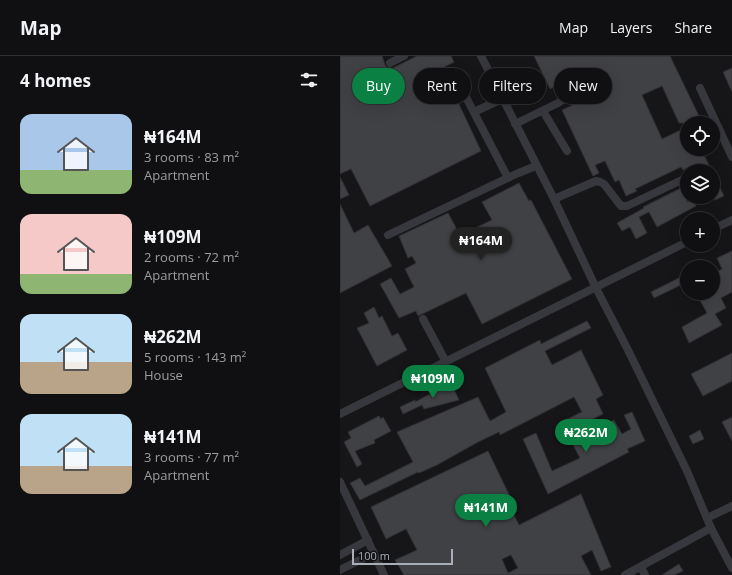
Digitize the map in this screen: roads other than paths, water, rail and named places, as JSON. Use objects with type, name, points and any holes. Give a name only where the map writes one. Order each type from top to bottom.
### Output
[{"type":"street","points":[[390,63],[404,56]]},
{"type":"street","points":[[480,56],[486,68]]},
{"type":"street","points":[[700,88],[732,157]]},
{"type":"street","points":[[470,104],[508,178]]},
{"type":"street","points":[[474,112],[491,104]]},
{"type":"street","points":[[505,104],[554,199],[596,288],[687,471],[711,528],[728,553],[732,568]]},
{"type":"street","points":[[515,124],[555,104]]},
{"type":"street","points":[[543,111],[567,151]]},
{"type":"street","points":[[388,235],[536,166]]},
{"type":"street","points":[[554,199],[596,182],[600,182],[604,184],[621,206],[627,206],[680,181]]},
{"type":"street","points":[[720,226],[732,220]]},
{"type":"street","points":[[340,414],[680,246]]},
{"type":"street","points":[[423,319],[446,362]]},
{"type":"street","points":[[340,482],[384,575]]},
{"type":"street","points":[[707,518],[732,506]]},
{"type":"street","points":[[625,575],[711,528]]},
{"type":"street","points":[[340,555],[368,540]]},
{"type":"street","points":[[340,570],[374,553]]},
{"type":"street","points":[[640,567],[645,575]]}]
